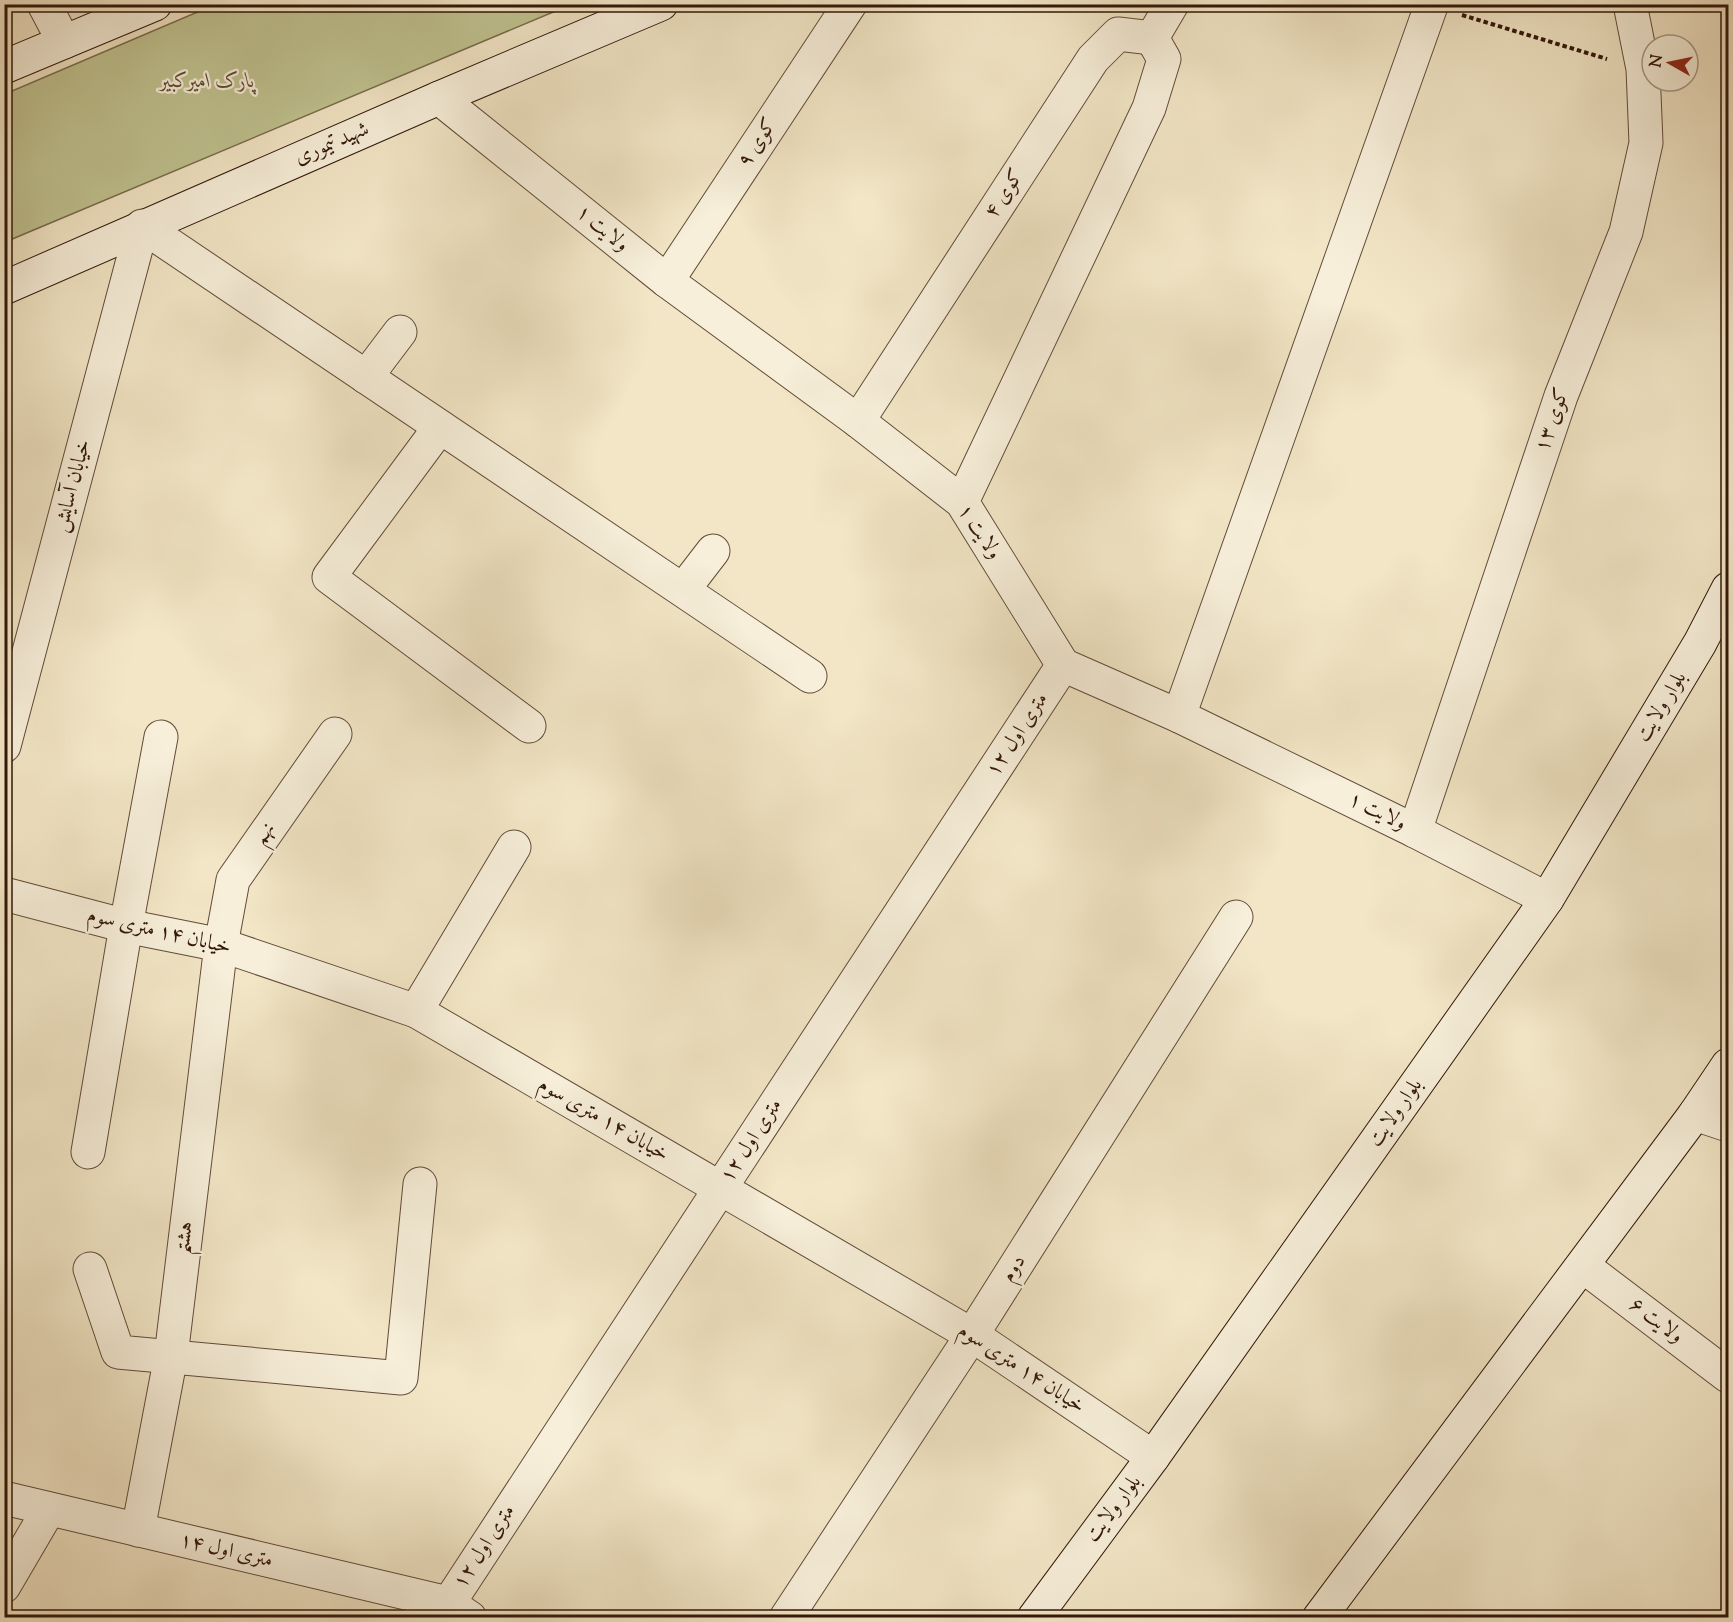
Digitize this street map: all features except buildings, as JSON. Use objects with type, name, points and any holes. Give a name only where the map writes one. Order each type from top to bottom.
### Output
[{"type":"street","points":[[44,4],[64,42]]},
{"type":"street","points":[[4,67],[155,4]]},
{"type":"street","name":"شهید تیموری","points":[[4,288],[142,226],[661,4]]},
{"type":"street","name":"کوی ۹","points":[[667,281],[850,4]]},
{"type":"street","points":[[962,502],[1149,108],[1164,59],[1152,38],[1172,4]]},
{"type":"street","name":"کوی ۱۳","points":[[1630,4],[1640,54]]},
{"type":"street","points":[[1179,716],[1429,5]]},
{"type":"street","name":"کوی ۴","points":[[858,421],[1093,59],[1118,34],[1152,38]]},
{"type":"street","name":"کوی ۱۳","points":[[1415,831],[1561,396],[1626,232],[1646,143],[1644,93]]},
{"type":"street","name":"ولایت ۱","points":[[439,98],[667,281],[858,421],[962,502],[1063,665],[1179,716],[1415,831],[1547,899]]},
{"type":"street","points":[[142,226],[810,676]]},
{"type":"street","name":"خیابان آسایش","points":[[6,736],[142,226]]},
{"type":"street","points":[[366,377],[400,332]]},
{"type":"street","points":[[440,427],[329,577],[529,726]]},
{"type":"street","points":[[683,590],[713,551]]},
{"type":"street","name":"بلوار ولایت","points":[[1034,1617],[1153,1457],[1547,899],[1700,643],[1728,589]]},
{"type":"street","name":"۱۲ متری اول","points":[[452,1613],[721,1190],[1063,665]]},
{"type":"street","name":"نهم","points":[[221,945],[233,880],[335,734]]},
{"type":"street","points":[[88,1152],[161,737]]},
{"type":"street","points":[[416,1011],[514,847]]},
{"type":"street","name":"خیابان ۱۴ متری سوم","points":[[4,894],[126,926],[221,945],[416,1011],[972,1335],[1153,1457]]},
{"type":"street","name":"دوم","points":[[786,1617],[972,1335],[1236,917]]},
{"type":"street","name":"هشتم","points":[[138,1530],[171,1356],[221,945]]},
{"type":"street","points":[[1319,1617],[1583,1266],[1695,1114],[1728,1065]]},
{"type":"street","points":[[1695,1114],[1728,1125]]},
{"type":"street","points":[[90,1269],[118,1352],[401,1378],[420,1184]]},
{"type":"street","name":"ولایت ۶","points":[[1583,1266],[1728,1376]]},
{"type":"street","name":"۱۴ متری اول","points":[[4,1498],[138,1530],[452,1613]]},
{"type":"street","points":[[4,1587],[50,1509]]},
{"type":"path","points":[[1429,5],[1640,68]]},
{"type":"green space","name":"پارک امیرکبیر","points":[[214,5],[570,5],[5,242],[5,94]]}]
